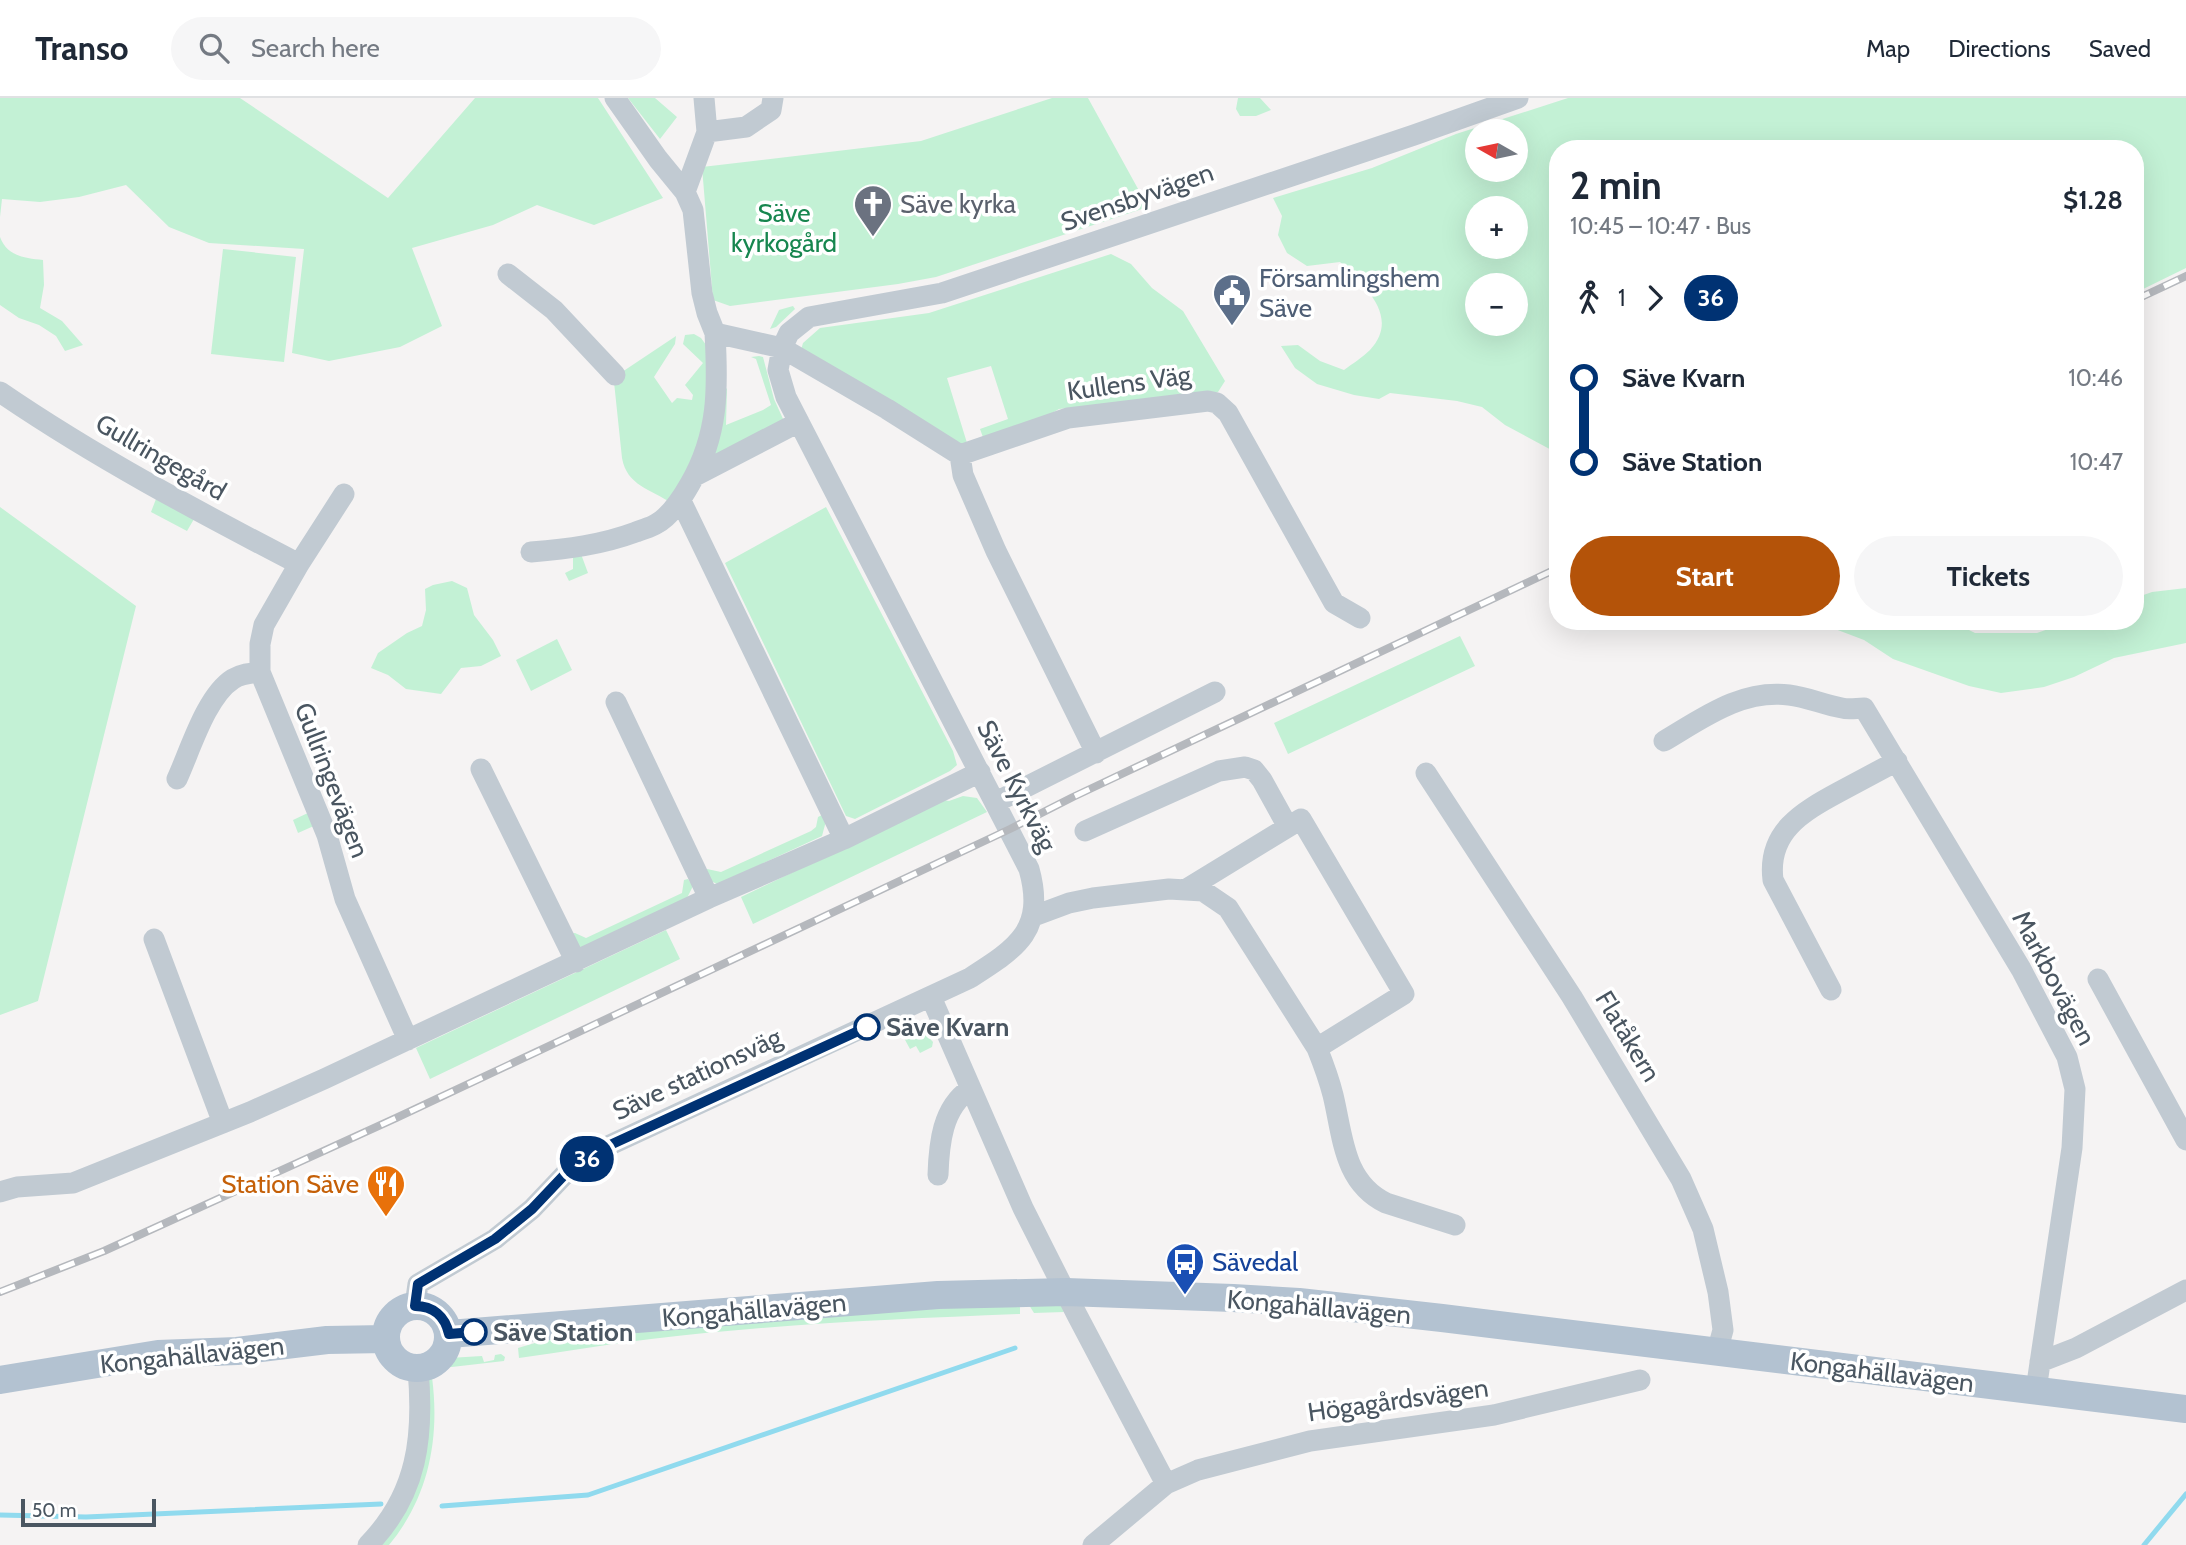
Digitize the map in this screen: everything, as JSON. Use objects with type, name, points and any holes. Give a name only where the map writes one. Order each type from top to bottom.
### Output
[{"type":"main road","name":"Kongahällavägen","points":[[449,1334],[912,1296],[1066,1292],[1299,1302],[2186,1409]]},
{"type":"main road","points":[[415,1306],[435,1311],[444,1321],[449,1334],[443,1356],[434,1364],[418,1369],[402,1365],[394,1358],[386,1339],[387,1328],[395,1314],[404,1308],[415,1306]]},
{"type":"main road","name":"Kongahällavägen","points":[[0,1380],[158,1354],[237,1351],[327,1340],[386,1339]]},
{"type":"street","points":[[531,552],[574,549],[617,539],[657,524],[681,501],[695,476],[709,444],[715,414],[718,386],[715,333],[702,293],[692,210],[685,192],[615,98]]},
{"type":"street","points":[[685,192],[707,132],[704,98]]},
{"type":"street","points":[[707,132],[746,127],[771,110],[773,98]]},
{"type":"street","name":"Svensbyvägen","points":[[782,348],[789,333],[809,317],[942,293],[1518,98]]},
{"type":"street","points":[[508,274],[554,310],[615,375]]},
{"type":"street","points":[[715,333],[782,348],[960,455],[963,475],[996,551],[1096,753]]},
{"type":"street","name":"Säve Kyrkväg","points":[[782,348],[778,364],[780,377],[799,422],[1030,869],[1034,916]]},
{"type":"street","name":"Gullringegård","points":[[0,392],[54,428],[163,492],[299,564]]},
{"type":"street","name":"Kullens Väg","points":[[960,455],[1068,418],[1193,402],[1217,403],[1228,413],[1334,603],[1360,618]]},
{"type":"street","points":[[695,476],[799,422]]},
{"type":"street","points":[[177,779],[206,713],[220,691],[234,678],[260,672],[260,644],[264,625],[344,494]]},
{"type":"street","points":[[681,501],[844,839]]},
{"type":"street","name":"Gullringevägen","points":[[260,672],[327,835],[345,899],[408,1040]]},
{"type":"street","points":[[996,802],[1215,692]]},
{"type":"street","name":"Markbovägen","points":[[1664,741],[1714,711],[1742,698],[1765,693],[1790,695],[1843,709],[1864,708],[2021,969],[2067,1057],[2075,1089],[2072,1148],[2036,1390]]},
{"type":"street","points":[[615,702],[709,898]]},
{"type":"street","points":[[1831,990],[1773,880],[1771,865],[1777,843],[1804,811],[1897,761]]},
{"type":"street","points":[[1085,831],[1219,771],[1245,767],[1254,770],[1262,780],[1288,827]]},
{"type":"street","points":[[481,769],[576,962]]},
{"type":"street","points":[[0,1192],[16,1187],[72,1182],[223,1123],[324,1079],[709,898],[844,839],[980,772]]},
{"type":"street","name":"Flatåkern","points":[[1426,773],[1572,997],[1681,1179],[1703,1230],[1718,1292],[1723,1330],[1717,1352]]},
{"type":"street","points":[[1185,890],[1301,819],[1404,994],[1317,1048]]},
{"type":"street","points":[[1167,1484],[1023,1208],[931,997],[970,978],[1002,958],[1023,936],[1034,916],[1093,898],[1169,888],[1203,891],[1228,908],[1317,1048],[1333,1094],[1346,1157],[1357,1179],[1376,1198],[1386,1203],[1455,1225]]},
{"type":"street","points":[[153,939],[223,1123]]},
{"type":"street","points":[[2098,979],[2186,1140]]},
{"type":"street","name":"Säve stationsväg","points":[[415,1306],[418,1284],[495,1239],[532,1209],[569,1170],[610,1145],[931,997]]},
{"type":"street","points":[[938,1175],[939,1146],[946,1120],[959,1096],[970,1089]]},
{"type":"street","points":[[2040,1362],[2076,1348],[2186,1290]]},
{"type":"street","points":[[368,1545],[392,1516],[414,1466],[419,1440],[418,1369]]},
{"type":"street","name":"Högagårdsvägen","points":[[1093,1545],[1167,1484],[1198,1470],[1288,1445],[1494,1415],[1640,1380]]},
{"type":"green space","points":[[0,98],[240,98],[388,198],[475,98],[598,98],[663,198],[594,225],[537,205],[493,225],[412,248],[442,326],[400,347],[329,361],[292,353],[304,249],[209,243],[169,227],[126,185],[79,197],[40,202],[2,199],[0,217]]},
{"type":"green space","points":[[628,98],[655,98],[677,117],[660,139]]},
{"type":"green space","name":"Säve kyrkogård","points":[[1052,98],[1088,98],[1148,207],[936,277],[730,306],[713,300],[702,167],[921,141]]},
{"type":"green space","points":[[1238,98],[1260,98],[1271,110],[1256,116],[1240,116],[1236,109]]},
{"type":"green space","points":[[1568,98],[2186,98],[2186,268],[2144,289],[2144,140],[1549,140],[1549,449],[1505,425],[1482,407],[1457,401],[1390,393],[1379,399],[1354,395],[1317,384],[1295,368],[1281,346],[1298,345],[1320,361],[1344,370],[1370,350],[1379,337],[1382,325],[1376,302],[1340,262],[1307,266],[1287,253],[1278,235],[1282,216],[1273,198],[1372,168],[1465,131],[1465,182],[1528,182],[1528,119],[1503,119]]},
{"type":"green space","points":[[0,237],[12,252],[43,260],[44,285],[40,308],[62,321],[83,345],[65,351],[56,336],[39,325],[19,318],[0,305]]},
{"type":"green space","points":[[223,249],[296,257],[284,362],[211,354]]},
{"type":"green space","points":[[1111,254],[1131,264],[1152,288],[1183,311],[1225,381],[1218,392],[1059,409],[1042,419],[984,440],[980,429],[1008,419],[991,366],[947,378],[967,443],[959,447],[801,350],[803,343],[820,328],[929,313]]},
{"type":"green space","points":[[793,306],[795,309],[776,327],[770,329],[779,310]]},
{"type":"green space","points":[[694,334],[701,338],[709,349],[710,419],[671,503],[634,481],[625,467],[614,382],[619,374],[676,336],[675,344],[654,377],[672,403],[677,398],[692,400],[693,395],[685,385],[703,363],[683,344],[685,335]]},
{"type":"green space","points":[[751,357],[763,357],[774,399],[784,421],[712,462],[724,386],[727,389],[726,425],[771,405],[756,359]]},
{"type":"green space","points":[[156,499],[194,519],[187,531],[151,512]]},
{"type":"green space","points":[[0,507],[136,606],[38,1001],[0,1015]]},
{"type":"green space","points":[[826,507],[953,751],[957,765],[855,819],[846,816],[725,563]]},
{"type":"green space","points":[[581,554],[588,573],[569,581],[565,573],[573,569],[573,557]]},
{"type":"green space","points":[[452,581],[467,588],[474,615],[493,640],[501,656],[481,666],[461,668],[441,694],[406,689],[388,675],[371,668],[378,653],[422,626],[426,610],[425,589]]},
{"type":"green space","points":[[2186,588],[2186,643],[2114,658],[2074,677],[2044,687],[2001,693],[1969,686],[1893,659],[1864,640],[1838,630],[2037,633],[2046,630],[2144,630],[2144,595]]},
{"type":"green space","points":[[1460,636],[1475,666],[1288,754],[1274,723]]},
{"type":"green space","points":[[557,639],[572,670],[531,691],[516,660]]},
{"type":"green space","points":[[963,796],[977,798],[987,812],[753,924],[741,897],[943,800],[949,801]]},
{"type":"green space","points":[[310,812],[316,825],[298,833],[293,820]]},
{"type":"green space","points":[[822,815],[826,821],[822,836],[717,884],[705,878],[703,872],[707,869],[721,872],[811,831],[816,827],[818,817]]},
{"type":"green space","points":[[688,879],[693,886],[687,898],[581,949],[567,934],[575,933],[586,938],[682,893],[684,880]]},
{"type":"green space","points":[[666,930],[680,959],[430,1079],[416,1048]]},
{"type":"green space","points":[[904,1024],[921,1029],[933,1042],[932,1047],[920,1053],[916,1046],[910,1049],[898,1027]]},
{"type":"green space","points":[[1020,1304],[1020,1314],[743,1329],[519,1358],[518,1348],[545,1340],[723,1321]]},
{"type":"green space","points":[[1029,1305],[1061,1305],[1064,1312],[1034,1313]]},
{"type":"green space","points":[[501,1354],[505,1357],[504,1361],[443,1368],[443,1363],[449,1358],[482,1356],[484,1362],[494,1360],[495,1355]]},
{"type":"green space","points":[[425,1376],[432,1377],[434,1400],[428,1466],[414,1507],[403,1527],[389,1545],[379,1545],[395,1526]]},
{"type":"waterway","points":[[442,1506],[588,1495],[1015,1348]]},
{"type":"waterway","points":[[2144,1545],[2186,1494]]},
{"type":"waterway","points":[[0,1515],[86,1517],[381,1504]]},
{"type":"railway","points":[[2144,296],[2186,276]]},
{"type":"railway","points":[[0,1292],[104,1251],[396,1118],[1549,572]]},
{"type":"bus line","name":"36","points":[[474,1332],[449,1334],[440,1315],[428,1307],[415,1306],[418,1284],[495,1239],[532,1209],[569,1170],[610,1145],[867,1027]]},
{"type":"place","name":"Säve kyrka","points":[[873,238]]},
{"type":"place","name":"Församlingshem Säve","points":[[1232,327]]},
{"type":"place","name":"Säve Kvarn","points":[[867,1027]]},
{"type":"place","name":"Station Säve","points":[[386,1218]]},
{"type":"place","name":"Sävedal","points":[[1185,1296]]},
{"type":"place","name":"Säve Station","points":[[474,1332]]}]
